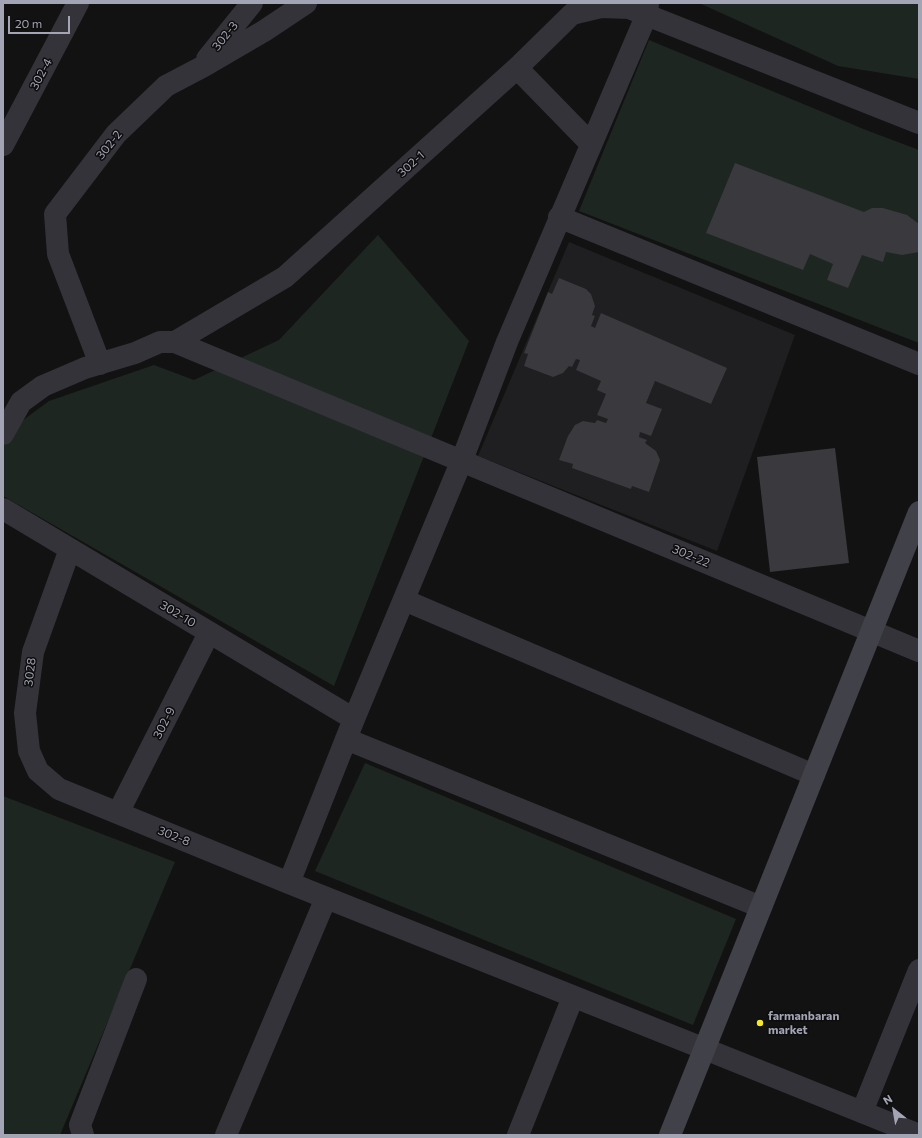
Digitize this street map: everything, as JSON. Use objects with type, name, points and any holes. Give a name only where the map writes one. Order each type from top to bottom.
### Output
[{"type":"main road","points":[[670,1135],[919,512]]},
{"type":"street","name":"302-4","points":[[3,145],[78,3]]},
{"type":"street","name":"302-3","points":[[198,69],[252,3]]},
{"type":"street","name":"302-2","points":[[100,364],[58,254],[55,214],[116,134],[166,86],[264,31],[306,3]]},
{"type":"street","name":"302-1","points":[[175,342],[285,277],[517,68],[572,14],[601,7],[647,9],[919,123]]},
{"type":"street","points":[[288,883],[350,729],[462,460],[507,342],[647,9]]},
{"type":"street","points":[[517,68],[591,144]]},
{"type":"street","points":[[559,217],[919,364]]},
{"type":"street","points":[[3,434],[20,402],[43,386],[100,364],[135,353],[160,342],[175,342]]},
{"type":"street","name":"302-22","points":[[175,342],[919,651]]},
{"type":"street","name":"302-10","points":[[3,509],[209,632],[350,729],[761,907]]},
{"type":"street","name":"3028","points":[[59,789],[38,771],[29,751],[25,713],[33,652],[70,549]]},
{"type":"street","points":[[404,600],[814,775]]},
{"type":"street","name":"302-9","points":[[118,813],[209,632]]},
{"type":"street","name":"302-8","points":[[59,789],[288,883],[919,1135]]},
{"type":"street","points":[[226,1135],[326,898]]},
{"type":"street","points":[[862,1112],[919,970]]},
{"type":"street","points":[[83,1135],[80,1125],[136,979]]},
{"type":"street","points":[[518,1135],[573,997]]},
{"type":"shaded area","points":[[699,3],[919,3],[919,79],[838,66]]},
{"type":"shaded area","points":[[649,40],[866,130],[919,150],[919,343],[579,211]]},
{"type":"shaded area","points":[[378,235],[469,341],[334,686],[3,496],[3,435],[49,401],[154,365],[194,380],[279,340]]},
{"type":"shaded area","points":[[569,242],[795,335],[717,551],[478,456]]},
{"type":"shaded area","points":[[365,763],[736,919],[693,1025],[315,871]]},
{"type":"shaded area","points":[[3,796],[175,862],[60,1135],[3,1135]]},
{"type":"building","points":[[735,163],[864,212],[872,208],[883,208],[907,215],[919,224],[919,252],[902,255],[886,252],[883,262],[862,255],[848,288],[827,280],[833,264],[810,254],[803,270],[706,233]]},
{"type":"building","points":[[559,278],[586,289],[591,294],[595,306],[592,315],[595,316],[591,326],[595,328],[601,313],[727,368],[711,404],[655,381],[646,403],[662,409],[651,436],[640,432],[639,437],[647,440],[645,443],[656,451],[660,460],[649,492],[632,486],[631,489],[572,468],[573,464],[559,460],[568,436],[575,425],[583,421],[595,423],[597,420],[606,423],[608,419],[597,415],[606,394],[597,390],[601,381],[576,370],[580,360],[576,359],[572,367],[569,366],[563,373],[553,377],[524,366],[528,354],[524,353],[548,292],[552,294]]},
{"type":"building","points":[[835,448],[849,563],[770,572],[757,457]]},
{"type":"place","name":"farmanbaran market","points":[[760,1023]]}]
